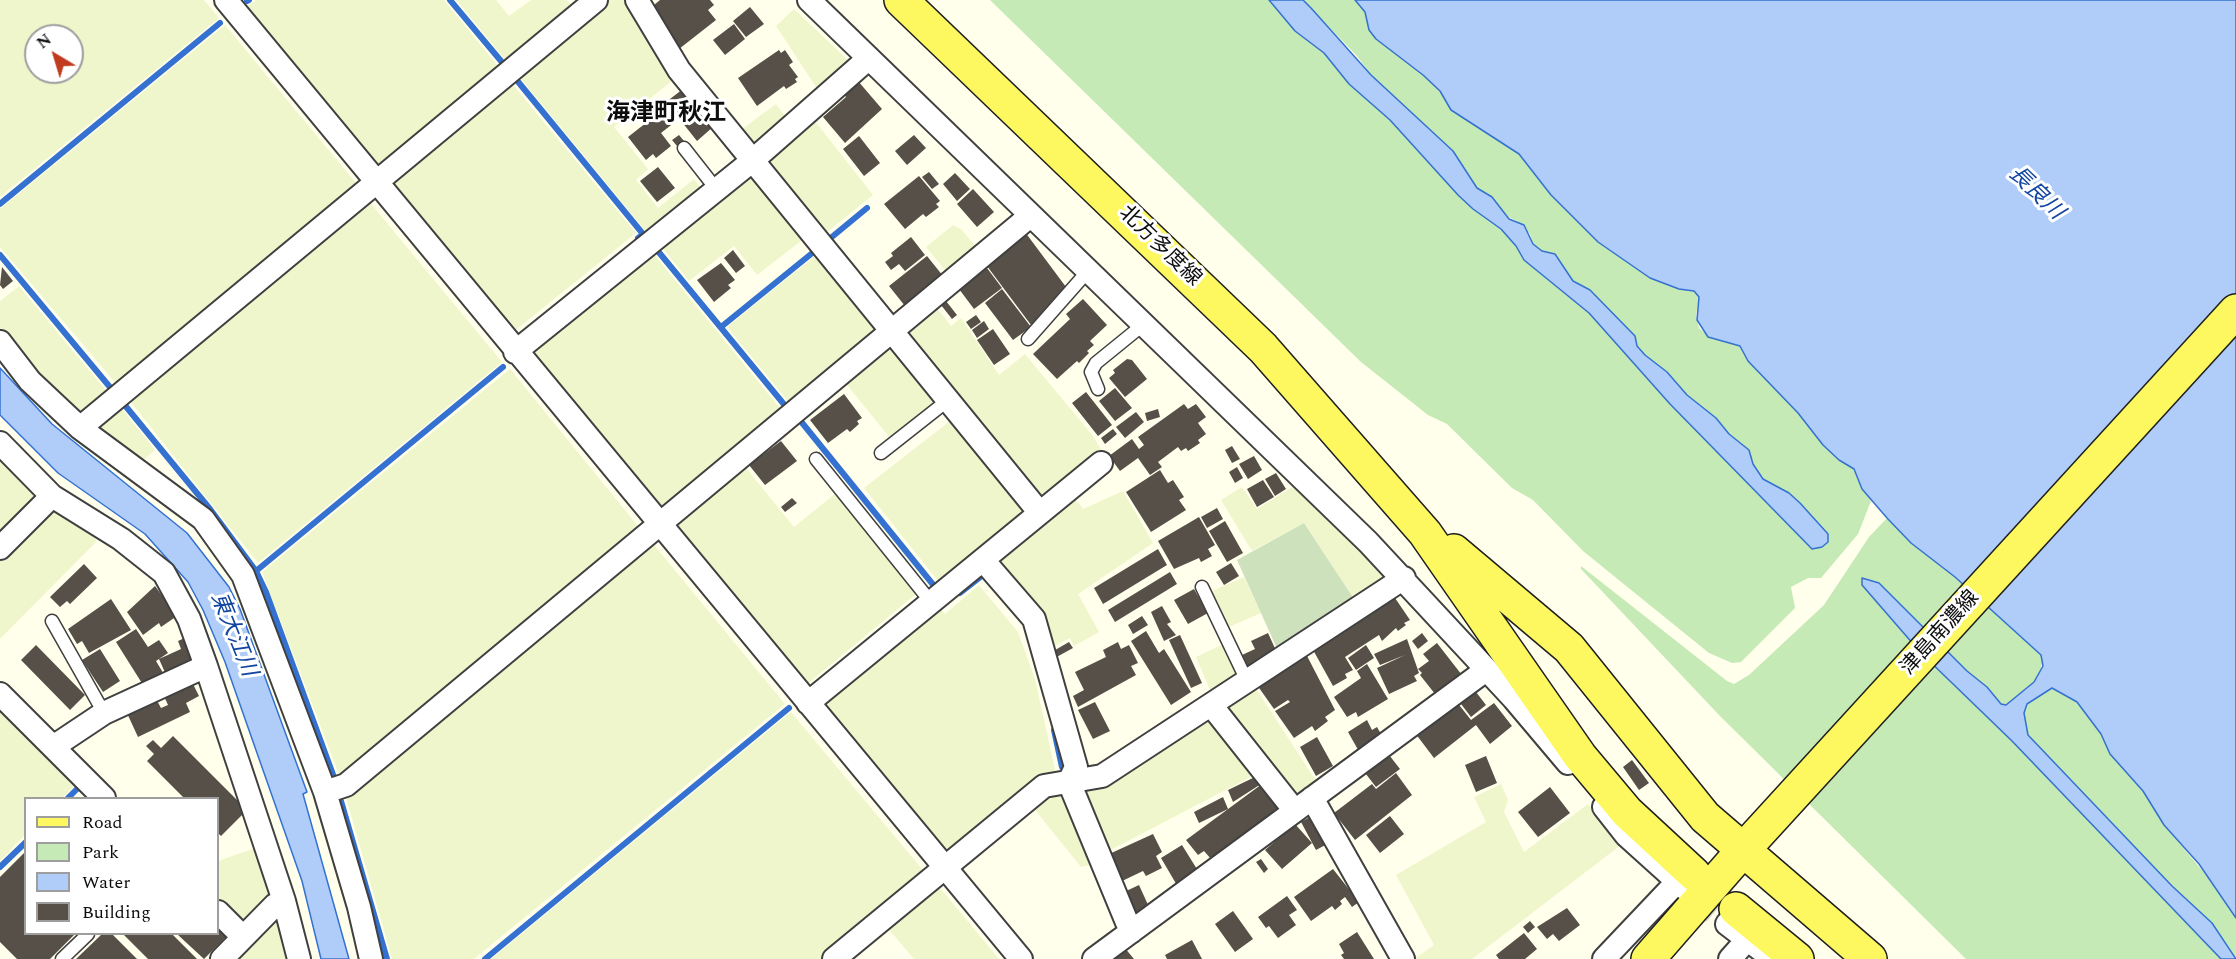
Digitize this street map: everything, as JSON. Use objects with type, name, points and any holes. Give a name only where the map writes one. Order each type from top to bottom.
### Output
[{"type":"main road","name":"北方多度線","points":[[901,0],[1263,348],[1404,506]]},
{"type":"main road","name":"津島南濃線","points":[[1648,959],[1744,849],[2236,311]]},
{"type":"main road","points":[[1404,506],[1481,576],[1569,648],[1706,817],[1870,959]]},
{"type":"main road","points":[[1404,506],[1485,616],[1580,756],[1689,885]]},
{"type":"main road","points":[[1732,917],[1797,959]]},
{"type":"street","points":[[226,0],[515,352],[660,522],[1021,959]]},
{"type":"street","points":[[80,428],[596,0]]},
{"type":"street","points":[[637,0],[679,70],[890,332],[1040,513]]},
{"type":"street","points":[[809,0],[1404,578],[1514,699],[1626,835],[1689,885],[1604,959]]},
{"type":"street","points":[[515,352],[752,161],[869,58]]},
{"type":"street","points":[[325,792],[346,785],[1030,216]]},
{"type":"street","points":[[0,342],[30,381],[80,428],[202,519],[243,575],[325,792],[359,907],[371,959]]},
{"type":"street","points":[[0,443],[52,496],[121,539],[164,573],[189,619],[206,666],[284,902],[299,959]]},
{"type":"street","points":[[808,703],[1101,463]]},
{"type":"street","points":[[0,549],[52,496]]},
{"type":"street","points":[[983,560],[1034,619],[1076,766],[1069,782],[1131,932]]},
{"type":"street","points":[[834,959],[1044,786],[1102,776],[1404,578]]},
{"type":"street","points":[[53,747],[104,713],[206,666]]},
{"type":"street","points":[[1094,959],[1486,670]]},
{"type":"street","points":[[0,694],[104,797]]},
{"type":"street","points":[[1211,705],[1304,805],[1403,959]]},
{"type":"street","points":[[222,959],[275,905],[284,902]]},
{"type":"street","points":[[219,913],[243,937]]},
{"type":"street","points":[[1732,917],[1746,941],[1773,959]]},
{"type":"street","points":[[1730,959],[1746,941]]},
{"type":"lane","points":[[684,148],[717,190]]},
{"type":"lane","points":[[1028,339],[1088,271]]},
{"type":"lane","points":[[1098,389],[1092,372],[1095,363],[1144,324]]},
{"type":"lane","points":[[881,453],[947,401]]},
{"type":"lane","points":[[816,459],[931,603]]},
{"type":"lane","points":[[1202,587],[1247,681]]},
{"type":"lane","points":[[52,621],[104,713]]},
{"type":"lane","points":[[62,959],[86,935]]},
{"type":"green space","points":[[0,0],[204,0],[219,18],[0,197]]},
{"type":"green space","points":[[256,0],[444,0],[502,71],[380,168],[244,9]]},
{"type":"green space","points":[[456,0],[496,0],[509,16],[531,0],[567,0],[575,10],[509,64]]},
{"type":"green space","points":[[609,0],[629,0],[673,80],[614,127],[648,169],[636,180],[658,208],[694,179],[704,192],[649,235],[517,74]]},
{"type":"green space","points":[[990,0],[1269,0],[1295,31],[1324,53],[1349,84],[1390,120],[1458,195],[1501,229],[1516,246],[1524,260],[1589,313],[1670,404],[1812,549],[1822,547],[1828,534],[1800,503],[1789,493],[1763,479],[1753,464],[1749,450],[1729,434],[1716,418],[1687,395],[1667,372],[1645,355],[1637,346],[1635,336],[1590,290],[1573,281],[1555,254],[1542,251],[1533,244],[1530,234],[1517,221],[1504,215],[1492,197],[1477,189],[1453,151],[1371,75],[1357,56],[1303,0],[1355,0],[1365,12],[1376,39],[1440,91],[1451,110],[1519,154],[1551,195],[1598,242],[1650,278],[1679,289],[1694,291],[1699,297],[1696,315],[1699,328],[1712,339],[1734,342],[1740,346],[1748,361],[1798,413],[1823,445],[1839,460],[1854,469],[1871,501],[1858,534],[1821,578],[1808,578],[1791,587],[1795,608],[1741,662],[1732,663],[1709,653],[1583,551],[1533,500],[1512,488],[1447,424],[1428,415],[1361,362]]},
{"type":"green space","points":[[794,9],[851,63],[818,90],[776,26]]},
{"type":"green space","points":[[225,25],[360,188],[119,387],[0,247],[0,209]]},
{"type":"green space","points":[[509,80],[636,233],[512,333],[390,185]]},
{"type":"green space","points":[[776,104],[788,120],[753,150],[738,132]]},
{"type":"green space","points":[[811,116],[873,195],[821,237],[767,168],[773,148]]},
{"type":"green space","points":[[749,174],[756,174],[806,237],[757,275],[734,246],[689,281],[660,245]]},
{"type":"green space","points":[[367,199],[502,362],[258,563],[127,397]]},
{"type":"green space","points":[[953,225],[962,230],[979,251],[950,276],[926,247]]},
{"type":"green space","points":[[652,252],[784,413],[667,509],[658,510],[532,356],[533,348]]},
{"type":"green space","points":[[815,256],[877,333],[791,405],[727,327]]},
{"type":"green space","points":[[19,286],[109,394],[83,415],[75,415],[0,333],[0,301]]},
{"type":"green space","points":[[934,304],[951,326],[961,318],[999,375],[1025,354],[1093,436],[1103,453],[1043,503],[903,330]]},
{"type":"green space","points":[[886,345],[892,346],[935,398],[934,402],[890,438],[843,380]]},
{"type":"green space","points":[[510,369],[642,531],[341,780],[262,572]]},
{"type":"green space","points":[[118,404],[155,450],[138,465],[93,433]]},
{"type":"green space","points":[[955,417],[1027,511],[942,586],[864,488]]},
{"type":"green space","points":[[0,452],[37,489],[35,499],[0,534]]},
{"type":"green space","points":[[742,463],[794,527],[836,493],[917,593],[805,686],[674,527],[675,517]]},
{"type":"green space","points":[[1297,484],[1392,579],[1356,602],[1304,523],[1252,551],[1221,500],[1242,487],[1257,509]]},
{"type":"green space","points":[[1123,491],[1153,543],[1078,594],[1099,632],[1074,646],[1070,638],[1049,649],[992,559],[1071,494],[1083,509]]},
{"type":"green space","points":[[50,507],[69,511],[97,541],[0,639],[0,558]]},
{"type":"green space","points":[[1887,518],[1911,543],[1955,577],[2041,655],[2043,658],[2040,673],[2034,682],[2006,705],[2001,704],[1987,687],[1967,671],[1879,583],[1862,578],[1862,585],[1921,653],[2012,741],[2221,959],[1966,959],[1719,715],[1581,569],[1581,566],[1727,681],[1734,684],[1749,675],[1824,605],[1869,537]]},
{"type":"green space","points":[[1304,523],[1356,602],[1279,653],[1237,560]]},
{"type":"green space","points":[[650,540],[785,704],[474,959],[392,959],[345,794]]},
{"type":"green space","points":[[1244,577],[1261,613],[1229,627],[1212,591]]},
{"type":"green space","points":[[979,585],[1018,632],[1035,679],[1055,770],[952,855],[944,855],[821,707],[823,698],[937,605],[945,614]]},
{"type":"green space","points":[[1226,643],[1240,672],[1213,697],[1196,657]]},
{"type":"green space","points":[[1255,687],[1320,787],[1311,794],[1293,793],[1226,712],[1227,705]]},
{"type":"green space","points":[[2052,688],[2084,708],[2101,734],[2110,754],[2143,791],[2164,825],[2221,893],[2236,918],[2236,959],[2212,923],[2172,886],[2028,735],[2024,713],[2027,705]]},
{"type":"green space","points":[[0,705],[78,782],[63,797],[24,797],[24,836],[0,861]]},
{"type":"green space","points":[[791,712],[927,875],[825,959],[491,959]]},
{"type":"green space","points":[[1205,717],[1214,719],[1258,773],[1103,854],[1078,786]]},
{"type":"green space","points":[[1501,784],[1508,800],[1504,812],[1524,852],[1588,804],[1621,845],[1472,959],[1414,959],[1434,945],[1396,875],[1486,822],[1474,797]]},
{"type":"green space","points":[[1064,795],[1094,864],[1081,867],[1035,810],[1050,797]]},
{"type":"green space","points":[[258,847],[272,894],[246,924],[237,922],[219,902],[219,861]]},
{"type":"green space","points":[[936,883],[999,959],[914,959],[886,926]]},
{"type":"green space","points":[[271,917],[281,917],[291,959],[230,959]]},
{"type":"water","points":[[1269,0],[1303,0],[1371,75],[1453,151],[1477,188],[1492,197],[1509,219],[1524,225],[1533,244],[1542,251],[1555,254],[1573,281],[1590,290],[1635,336],[1637,346],[1645,355],[1667,372],[1687,395],[1716,418],[1729,434],[1749,450],[1753,464],[1763,479],[1789,493],[1800,503],[1828,534],[1828,542],[1822,547],[1812,549],[1670,404],[1589,313],[1524,260],[1516,246],[1501,229],[1458,195],[1390,120],[1349,84],[1324,53],[1295,31]]},
{"type":"water","name":"長良川","points":[[1355,0],[2236,0],[2236,918],[2199,864],[2164,825],[2143,791],[2110,754],[2101,734],[2077,702],[2052,688],[2027,704],[2024,713],[2028,735],[2172,886],[2212,923],[2236,959],[2221,959],[2012,741],[1921,653],[1862,585],[1862,578],[1879,583],[1967,671],[1987,687],[2001,704],[2006,705],[2034,682],[2043,666],[2041,655],[1955,577],[1911,543],[1862,489],[1854,469],[1839,460],[1823,445],[1798,413],[1748,361],[1740,346],[1708,337],[1697,320],[1699,297],[1694,291],[1679,289],[1650,278],[1598,242],[1551,195],[1519,154],[1451,110],[1440,91],[1376,39],[1369,30],[1365,12]]},
{"type":"water","name":"東大江川","points":[[0,368],[52,424],[187,533],[229,587],[240,609],[307,792],[303,794],[349,959],[321,959],[302,881],[225,662],[203,610],[188,582],[145,534],[58,473],[0,415]]},
{"type":"building","points":[[660,0],[710,0],[714,5],[708,10],[716,20],[679,49],[648,10]]},
{"type":"building","points":[[750,7],[764,24],[746,37],[733,21]]},
{"type":"building","points":[[734,24],[745,39],[725,55],[713,40]]},
{"type":"building","points":[[779,50],[781,53],[785,50],[793,62],[789,65],[798,77],[795,79],[797,82],[786,89],[784,86],[757,106],[738,78]]},
{"type":"building","points":[[858,81],[882,109],[845,143],[823,117],[846,97],[843,93]]},
{"type":"building","points":[[683,89],[713,127],[697,141],[674,112],[671,115],[675,122],[661,133],[671,146],[656,158],[653,154],[646,160],[628,137],[665,108],[666,102]]},
{"type":"building","points":[[679,135],[684,141],[677,146],[672,140]]},
{"type":"building","points":[[914,135],[926,148],[907,165],[895,151]]},
{"type":"building","points":[[859,136],[880,163],[864,176],[843,149]]},
{"type":"building","points":[[658,167],[675,188],[657,202],[640,181]]},
{"type":"building","points":[[929,172],[939,184],[932,189],[922,177]]},
{"type":"building","points":[[955,173],[970,189],[957,201],[943,184]]},
{"type":"building","points":[[919,176],[940,201],[936,204],[939,207],[926,217],[923,214],[905,229],[884,204]]},
{"type":"building","points":[[973,189],[994,212],[977,227],[957,204]]},
{"type":"building","points":[[1025,232],[1066,287],[1031,325],[984,262]]},
{"type":"building","points":[[911,237],[925,255],[905,271],[899,264],[891,270],[885,262],[893,256],[891,253]]},
{"type":"building","points":[[733,250],[745,266],[736,273],[724,258]]},
{"type":"building","points":[[927,256],[943,276],[905,306],[889,286]]},
{"type":"building","points":[[721,263],[735,280],[728,285],[731,288],[714,302],[697,280]]},
{"type":"building","points":[[984,264],[1002,288],[974,309],[956,285]]},
{"type":"building","points":[[2,267],[13,281],[3,289],[0,285]]},
{"type":"building","points":[[1002,289],[1031,327],[1013,340],[985,303]]},
{"type":"building","points":[[1083,299],[1107,325],[1090,341],[1094,345],[1087,351],[1089,353],[1057,379],[1033,354],[1070,319],[1066,314]]},
{"type":"building","points":[[946,301],[957,315],[952,319],[941,305]]},
{"type":"building","points":[[976,315],[981,322],[971,329],[966,322]]},
{"type":"building","points":[[984,321],[989,329],[977,338],[972,330]]},
{"type":"building","points":[[993,329],[1010,354],[994,365],[977,340]]},
{"type":"building","points":[[1127,359],[1132,360],[1147,379],[1125,397],[1109,378],[1115,373],[1113,370]]},
{"type":"building","points":[[1115,388],[1132,408],[1115,421],[1099,401]]},
{"type":"building","points":[[1086,392],[1112,425],[1098,436],[1072,403]]},
{"type":"building","points":[[844,394],[862,418],[857,421],[859,424],[850,432],[847,429],[828,443],[810,420]]},
{"type":"building","points":[[1184,404],[1188,409],[1196,404],[1206,417],[1198,423],[1206,434],[1198,440],[1200,443],[1188,451],[1186,448],[1181,451],[1178,447],[1158,462],[1162,467],[1150,475],[1138,458],[1120,471],[1109,456],[1132,439],[1139,449],[1144,445],[1138,437]]},
{"type":"building","points":[[1158,409],[1160,417],[1147,421],[1145,413]]},
{"type":"building","points":[[1136,412],[1144,422],[1125,438],[1116,427]]},
{"type":"building","points":[[1113,429],[1117,434],[1105,444],[1101,438]]},
{"type":"building","points":[[781,441],[797,461],[765,485],[749,465]]},
{"type":"building","points":[[1232,446],[1240,459],[1232,463],[1225,450]]},
{"type":"building","points":[[1254,456],[1262,470],[1248,479],[1239,464]]},
{"type":"building","points":[[1237,467],[1243,478],[1235,483],[1229,472]]},
{"type":"building","points":[[1160,470],[1168,483],[1173,480],[1184,497],[1179,500],[1186,510],[1151,532],[1126,492]]},
{"type":"building","points":[[1276,473],[1286,489],[1275,496],[1265,479]]},
{"type":"building","points":[[1263,480],[1274,497],[1257,507],[1247,489]]},
{"type":"building","points":[[792,498],[797,503],[785,512],[781,507]]},
{"type":"building","points":[[1217,508],[1223,519],[1207,528],[1201,517]]},
{"type":"building","points":[[1199,517],[1215,545],[1208,549],[1212,556],[1201,562],[1199,558],[1174,569],[1158,541]]},
{"type":"building","points":[[1225,521],[1243,553],[1227,562],[1209,531]]},
{"type":"building","points":[[1158,549],[1167,565],[1103,604],[1094,588]]},
{"type":"building","points":[[1231,563],[1239,576],[1224,585],[1216,572]]},
{"type":"building","points":[[84,564],[97,578],[70,604],[67,601],[60,607],[50,597]]},
{"type":"building","points":[[1170,572],[1177,584],[1115,622],[1108,610]]},
{"type":"building","points":[[155,586],[177,616],[161,627],[159,623],[143,635],[127,612]]},
{"type":"building","points":[[1194,589],[1208,613],[1188,624],[1174,600]]},
{"type":"building","points":[[1393,595],[1410,620],[1404,623],[1406,625],[1398,631],[1396,628],[1382,641],[1379,635],[1345,657],[1353,670],[1345,674],[1347,678],[1333,686],[1312,648]]},
{"type":"building","points":[[111,599],[131,630],[89,653],[82,641],[77,644],[68,629]]},
{"type":"building","points":[[1162,606],[1171,622],[1167,624],[1176,635],[1164,641],[1151,612]]},
{"type":"building","points":[[1142,616],[1148,625],[1133,634],[1128,625]]},
{"type":"building","points":[[136,629],[148,647],[159,640],[168,653],[156,661],[165,676],[145,688],[116,642]]},
{"type":"building","points":[[1146,631],[1159,653],[1164,649],[1191,692],[1171,705],[1131,641]]},
{"type":"building","points":[[1268,633],[1278,655],[1248,669],[1242,655],[1255,649],[1251,641]]},
{"type":"building","points":[[1422,633],[1428,641],[1418,649],[1412,641]]},
{"type":"building","points":[[1180,635],[1202,683],[1191,688],[1169,640]]},
{"type":"building","points":[[189,636],[201,662],[167,677],[159,659],[181,649],[178,641]]},
{"type":"building","points":[[1407,639],[1419,673],[1414,676],[1417,681],[1389,694],[1377,668],[1405,655],[1380,665],[1374,654]]},
{"type":"building","points":[[1069,642],[1073,648],[1053,659],[1050,653]]},
{"type":"building","points":[[1118,642],[1121,649],[1129,645],[1138,663],[1131,666],[1136,675],[1078,707],[1073,696],[1084,690],[1075,672],[1106,657],[1103,650]]},
{"type":"building","points":[[1437,643],[1465,679],[1439,699],[1420,675],[1422,673],[1418,669],[1429,661],[1423,654]]},
{"type":"building","points":[[36,645],[85,695],[70,710],[21,660]]},
{"type":"building","points":[[1366,645],[1374,658],[1356,670],[1348,658]]},
{"type":"building","points":[[100,649],[120,681],[103,692],[82,660]]},
{"type":"building","points":[[1305,652],[1335,710],[1325,717],[1328,721],[1315,731],[1312,726],[1294,738],[1275,711],[1290,702],[1288,700],[1274,709],[1257,685]]},
{"type":"building","points":[[1367,664],[1388,699],[1358,717],[1356,712],[1347,717],[1334,697],[1361,678],[1357,671]]},
{"type":"building","points":[[193,684],[199,696],[186,703],[190,712],[138,737],[126,711],[155,697],[161,708],[168,705],[163,694],[174,688],[176,693]]},
{"type":"building","points":[[1476,692],[1486,705],[1471,717],[1461,704]]},
{"type":"building","points":[[1456,701],[1471,720],[1494,703],[1512,726],[1490,744],[1476,725],[1434,758],[1415,733]]},
{"type":"building","points":[[1095,702],[1110,731],[1093,739],[1078,710]]},
{"type":"building","points":[[1367,720],[1372,730],[1377,727],[1381,734],[1361,755],[1348,732]]},
{"type":"building","points":[[173,736],[247,810],[221,836],[219,834],[219,797],[183,797],[147,761],[154,754],[146,746],[153,740],[161,748]]},
{"type":"building","points":[[1317,737],[1333,766],[1316,776],[1300,747]]},
{"type":"building","points":[[1386,751],[1400,769],[1376,787],[1362,769]]},
{"type":"building","points":[[1486,756],[1497,783],[1476,792],[1465,765]]},
{"type":"building","points":[[1632,760],[1649,783],[1639,790],[1623,767]]},
{"type":"building","points":[[1396,773],[1412,795],[1355,840],[1334,813],[1372,784],[1376,789]]},
{"type":"building","points":[[1257,776],[1261,784],[1233,802],[1228,790]]},
{"type":"building","points":[[1262,784],[1280,808],[1211,859],[1204,851],[1198,855],[1186,840]]},
{"type":"building","points":[[1550,787],[1570,813],[1538,837],[1518,812]]},
{"type":"building","points":[[1223,797],[1228,809],[1199,823],[1194,812]]},
{"type":"building","points":[[1315,814],[1331,842],[1316,850],[1301,822]]},
{"type":"building","points":[[1390,816],[1404,834],[1380,853],[1366,835]]},
{"type":"building","points":[[1295,824],[1312,843],[1282,869],[1265,850]]},
{"type":"building","points":[[1153,834],[1162,852],[1156,856],[1162,868],[1146,876],[1143,871],[1120,882],[1107,855]]},
{"type":"building","points":[[1182,845],[1200,874],[1178,887],[1161,858]]},
{"type":"building","points":[[24,853],[24,935],[74,935],[50,959],[17,959],[0,942],[0,877]]},
{"type":"building","points":[[1261,859],[1268,869],[1264,873],[1256,862]]},
{"type":"building","points":[[1333,869],[1359,902],[1352,907],[1345,897],[1340,901],[1342,904],[1335,910],[1332,906],[1311,921],[1294,897]]},
{"type":"building","points":[[1139,885],[1149,907],[1132,915],[1122,893]]},
{"type":"building","points":[[1287,896],[1297,910],[1289,915],[1296,925],[1278,938],[1258,917]]},
{"type":"building","points":[[1567,908],[1580,925],[1559,941],[1553,934],[1547,939],[1537,927]]},
{"type":"building","points":[[1233,911],[1253,939],[1235,952],[1215,924]]},
{"type":"building","points":[[1530,921],[1535,927],[1528,933],[1523,927]]},
{"type":"building","points":[[219,925],[228,935],[204,959],[178,935],[219,935]]},
{"type":"building","points":[[1357,932],[1374,959],[1344,959],[1341,955],[1344,953],[1339,944]]},
{"type":"building","points":[[1524,933],[1537,949],[1525,959],[1499,959],[1496,955]]},
{"type":"building","points":[[101,935],[113,935],[137,959],[76,959]]},
{"type":"building","points":[[124,935],[173,935],[197,959],[148,959]]},
{"type":"building","points":[[1192,940],[1202,959],[1167,959],[1165,955]]},
{"type":"building","points":[[1124,947],[1134,959],[1109,959]]},
{"type":"waterway","points":[[450,0],[506,67]]},
{"type":"waterway","points":[[0,204],[220,23]]},
{"type":"waterway","points":[[515,78],[643,234],[638,238]]},
{"type":"waterway","points":[[827,241],[867,208]]},
{"type":"waterway","points":[[657,250],[787,408]]},
{"type":"waterway","points":[[721,327],[816,250],[819,254]]},
{"type":"waterway","points":[[0,255],[114,392]]},
{"type":"waterway","points":[[256,571],[503,367]]},
{"type":"waterway","points":[[123,403],[210,509],[256,571],[266,592],[335,780]]},
{"type":"waterway","points":[[799,419],[935,587],[931,590]]},
{"type":"waterway","points":[[960,593],[983,575],[987,579]]},
{"type":"waterway","points":[[485,959],[789,708]]},
{"type":"waterway","points":[[1054,730],[1062,767]]},
{"type":"waterway","points":[[69,797],[80,786]]},
{"type":"waterway","points":[[341,801],[387,959]]},
{"type":"waterway","points":[[0,867],[24,844]]},
{"type":"tunnel","points":[[1697,899],[1727,924]]},
{"type":"district","name":"海津町秋江","points":[[666,115]]}]
